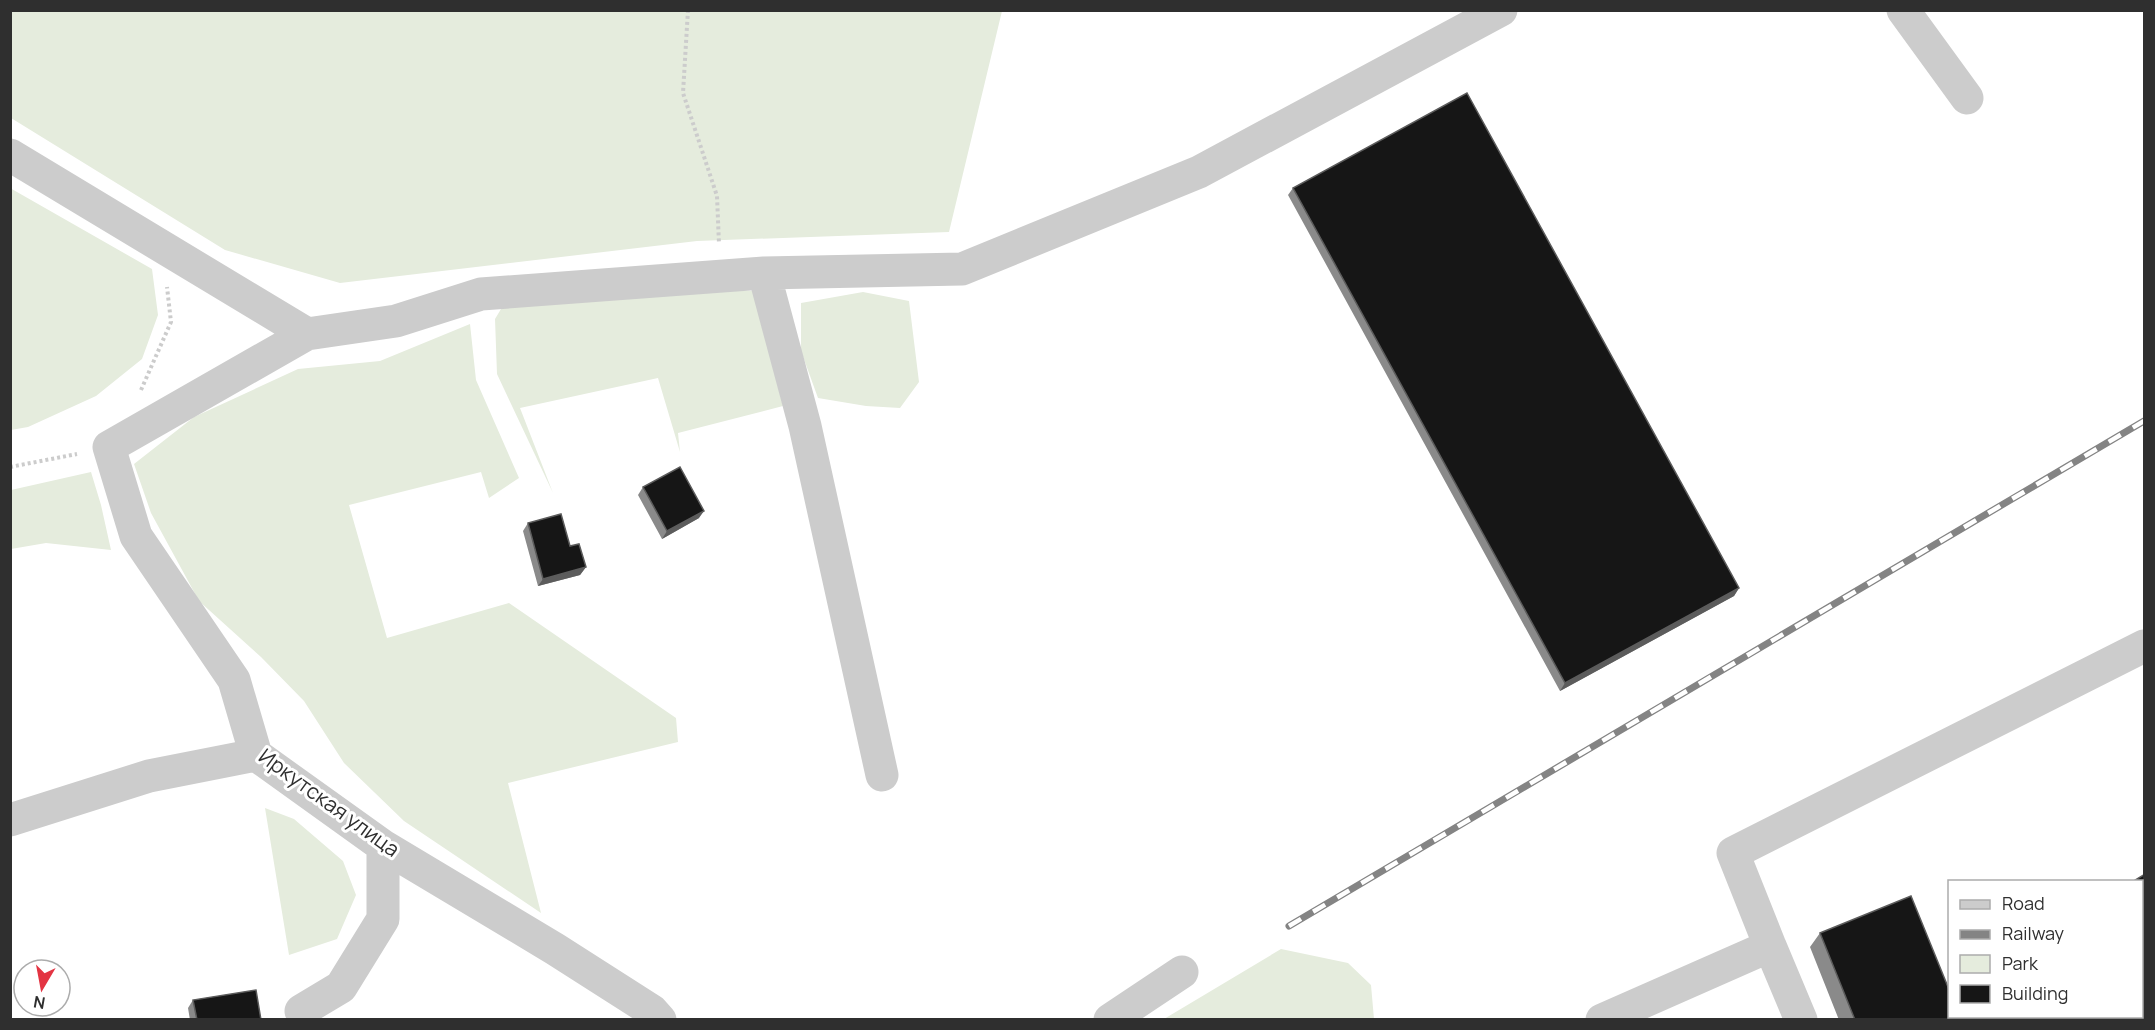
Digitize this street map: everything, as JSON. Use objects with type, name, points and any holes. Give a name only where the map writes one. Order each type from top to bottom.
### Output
[{"type":"street","points":[[109,447],[307,334],[396,321],[481,294],[764,273],[962,269],[1199,172],[1501,10]]},
{"type":"street","points":[[1904,10],[1967,98]]},
{"type":"street","points":[[10,155],[307,334]]},
{"type":"street","points":[[764,273],[805,426],[882,775]]},
{"type":"street","name":"Иркутская улица","points":[[109,447],[136,536],[234,680],[256,755],[383,846],[555,949],[652,1011],[660,1020]]},
{"type":"street","points":[[1802,1020],[1733,853],[2145,646]]},
{"type":"street","points":[[10,820],[150,776],[256,755]]},
{"type":"street","points":[[301,1011],[340,987],[383,920],[383,846]]},
{"type":"street","points":[[1602,1020],[1770,946]]},
{"type":"street","points":[[1110,1020],[1182,972]]},
{"type":"path","points":[[688,10],[683,93],[717,196],[720,277]]},
{"type":"path","points":[[138,398],[171,322],[163,249]]},
{"type":"path","points":[[10,466],[109,447]]},
{"type":"green space","points":[[10,11],[1002,11],[949,232],[697,241],[340,283],[225,250],[11,118]]},
{"type":"green space","points":[[10,188],[152,269],[158,315],[142,359],[96,396],[28,427],[11,430]]},
{"type":"green space","points":[[702,288],[753,291],[783,406],[678,433],[680,452],[658,378],[520,408],[553,493],[497,374],[495,319],[504,304]]},
{"type":"green space","points":[[863,292],[909,301],[919,382],[900,408],[866,406],[818,398],[801,351],[801,303]]},
{"type":"green space","points":[[470,324],[476,380],[519,478],[489,498],[481,472],[349,505],[387,638],[509,603],[676,718],[678,742],[508,783],[541,913],[404,821],[344,763],[304,701],[261,657],[199,601],[151,513],[134,464],[194,417],[298,369],[380,361]]},
{"type":"green space","points":[[91,472],[111,550],[46,543],[11,549],[11,490]]},
{"type":"green space","points":[[265,808],[294,819],[343,861],[356,895],[337,939],[289,955]]},
{"type":"green space","points":[[1281,949],[1348,963],[1371,985],[1374,1019],[1164,1019]]},
{"type":"building","points":[[1467,93],[1739,588],[1565,683],[1293,188]]},
{"type":"building","points":[[680,467],[704,511],[667,531],[643,487]]},
{"type":"building","points":[[561,514],[570,546],[579,544],[586,567],[543,579],[528,523]]},
{"type":"building","points":[[2145,874],[2145,956],[2143,953],[2143,880],[2135,880]]},
{"type":"building","points":[[1911,896],[1948,987],[1948,1018],[1959,1018],[1960,1020],[1855,1020],[1820,933]]},
{"type":"building","points":[[256,990],[261,1020],[197,1020],[193,1000]]},
{"type":"railway","points":[[1289,926],[2144,421]]}]
